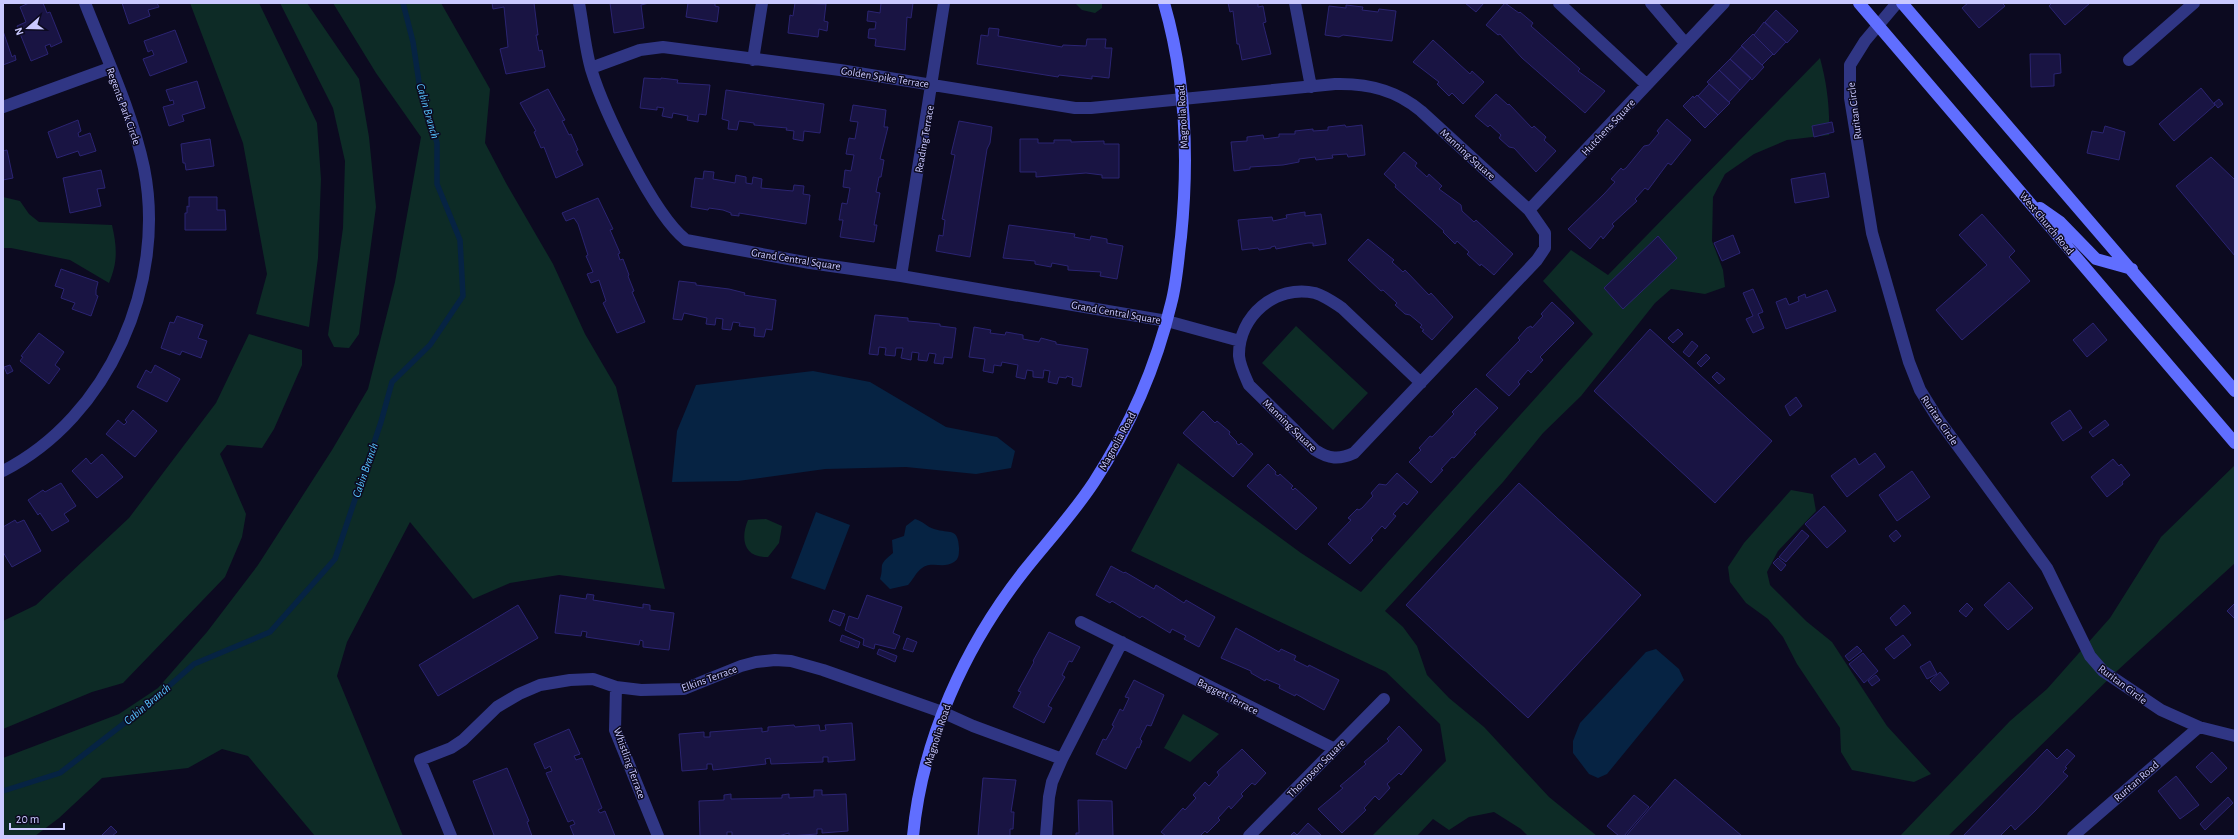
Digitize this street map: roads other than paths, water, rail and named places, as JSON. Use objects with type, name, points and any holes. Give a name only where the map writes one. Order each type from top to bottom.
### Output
[{"type":"main road","name":"Magnolia Road","points":[[913,836],[923,778],[942,712],[970,654],[995,612],[1023,572],[1064,523],[1113,450],[1149,375],[1167,321],[1178,267],[1185,195],[1183,101],[1179,69],[1164,3]]},
{"type":"main road","name":"West Church Road","points":[[1859,3],[2235,444]]},
{"type":"main road","points":[[1902,3],[2235,391]]},
{"type":"main road","points":[[2023,195],[2060,222],[2096,259],[2132,270]]},
{"type":"street","name":"Regents Park Circle","points":[[3,471],[36,450],[63,426],[86,400],[106,372],[123,341],[137,303],[144,274],[148,239],[148,204],[144,169],[136,135],[85,3]]},
{"type":"street","name":"Grand Central Square","points":[[579,3],[591,68],[634,165],[666,220],[675,232],[686,240],[810,263],[901,276],[1167,321]]},
{"type":"street","points":[[753,60],[762,3]]},
{"type":"street","name":"Reading Terrace","points":[[901,276],[933,85],[944,3]]},
{"type":"street","points":[[1295,3],[1310,87]]},
{"type":"street","points":[[1559,3],[1646,85]]},
{"type":"street","points":[[1651,3],[1685,43]]},
{"type":"street","name":"Hutchens Square","points":[[1529,210],[1724,3]]},
{"type":"street","name":"Ruritan Circle","points":[[1897,3],[1865,41],[1850,65],[1850,98],[1872,233],[1909,362],[1920,390],[1938,419],[2047,568],[2090,656],[2102,671],[2149,703],[2199,727],[2235,736]]},
{"type":"street","points":[[2129,60],[2194,3]]},
{"type":"street","name":"Golden Spike Terrace","points":[[591,68],[640,50],[663,47],[753,60],[840,70],[1075,108],[1183,101]]},
{"type":"street","points":[[3,107],[110,68]]},
{"type":"street","name":"Manning Square","points":[[1183,101],[1335,84],[1365,85],[1387,91],[1408,100],[1529,210],[1545,233],[1545,248],[1537,260],[1421,384],[1354,453],[1343,458],[1324,456],[1315,450],[1249,385],[1242,371],[1239,357],[1240,341],[1250,319],[1259,307],[1272,298],[1286,293],[1315,293],[1329,299],[1342,308],[1421,384]]},
{"type":"street","points":[[1167,321],[1240,341]]},
{"type":"street","name":"Baggett Terrace","points":[[1082,622],[1335,749]]},
{"type":"street","points":[[1046,836],[1049,797],[1062,758],[1122,642]]},
{"type":"street","name":"Elkins Terrace","points":[[451,836],[420,760],[451,748],[463,740],[497,707],[519,694],[540,685],[570,680],[593,680],[616,687],[648,690],[684,689],[724,672],[756,662],[791,661],[823,670],[942,712]]},
{"type":"street","name":"Whistling Terrace","points":[[616,687],[615,730],[658,836]]},
{"type":"street","name":"Thompson Square","points":[[1249,836],[1384,699]]},
{"type":"street","points":[[942,712],[973,726],[1062,758]]},
{"type":"street","name":"Ruritan Road","points":[[2073,836],[2199,727]]},
{"type":"water","points":[[813,371],[870,382],[946,427],[997,437],[1015,451],[1011,468],[976,474],[906,467],[825,469],[738,481],[672,482],[677,431],[696,385]]},
{"type":"water","points":[[816,512],[850,525],[825,590],[791,578]]},
{"type":"water","points":[[915,519],[932,528],[955,534],[958,541],[958,558],[956,561],[946,565],[926,566],[918,572],[908,585],[890,589],[880,579],[883,563],[893,553],[892,540],[904,536],[906,526]]},
{"type":"water","points":[[1656,649],[1679,669],[1684,680],[1607,774],[1598,778],[1589,774],[1573,753],[1573,741],[1580,723],[1646,652]]},
{"type":"waterway","name":"Cabin Branch","points":[[3,791],[60,773],[144,708],[194,664],[270,632],[335,559],[381,422],[392,382],[430,345],[463,296],[460,240],[437,184],[437,143],[420,89],[413,42],[403,3]]}]
